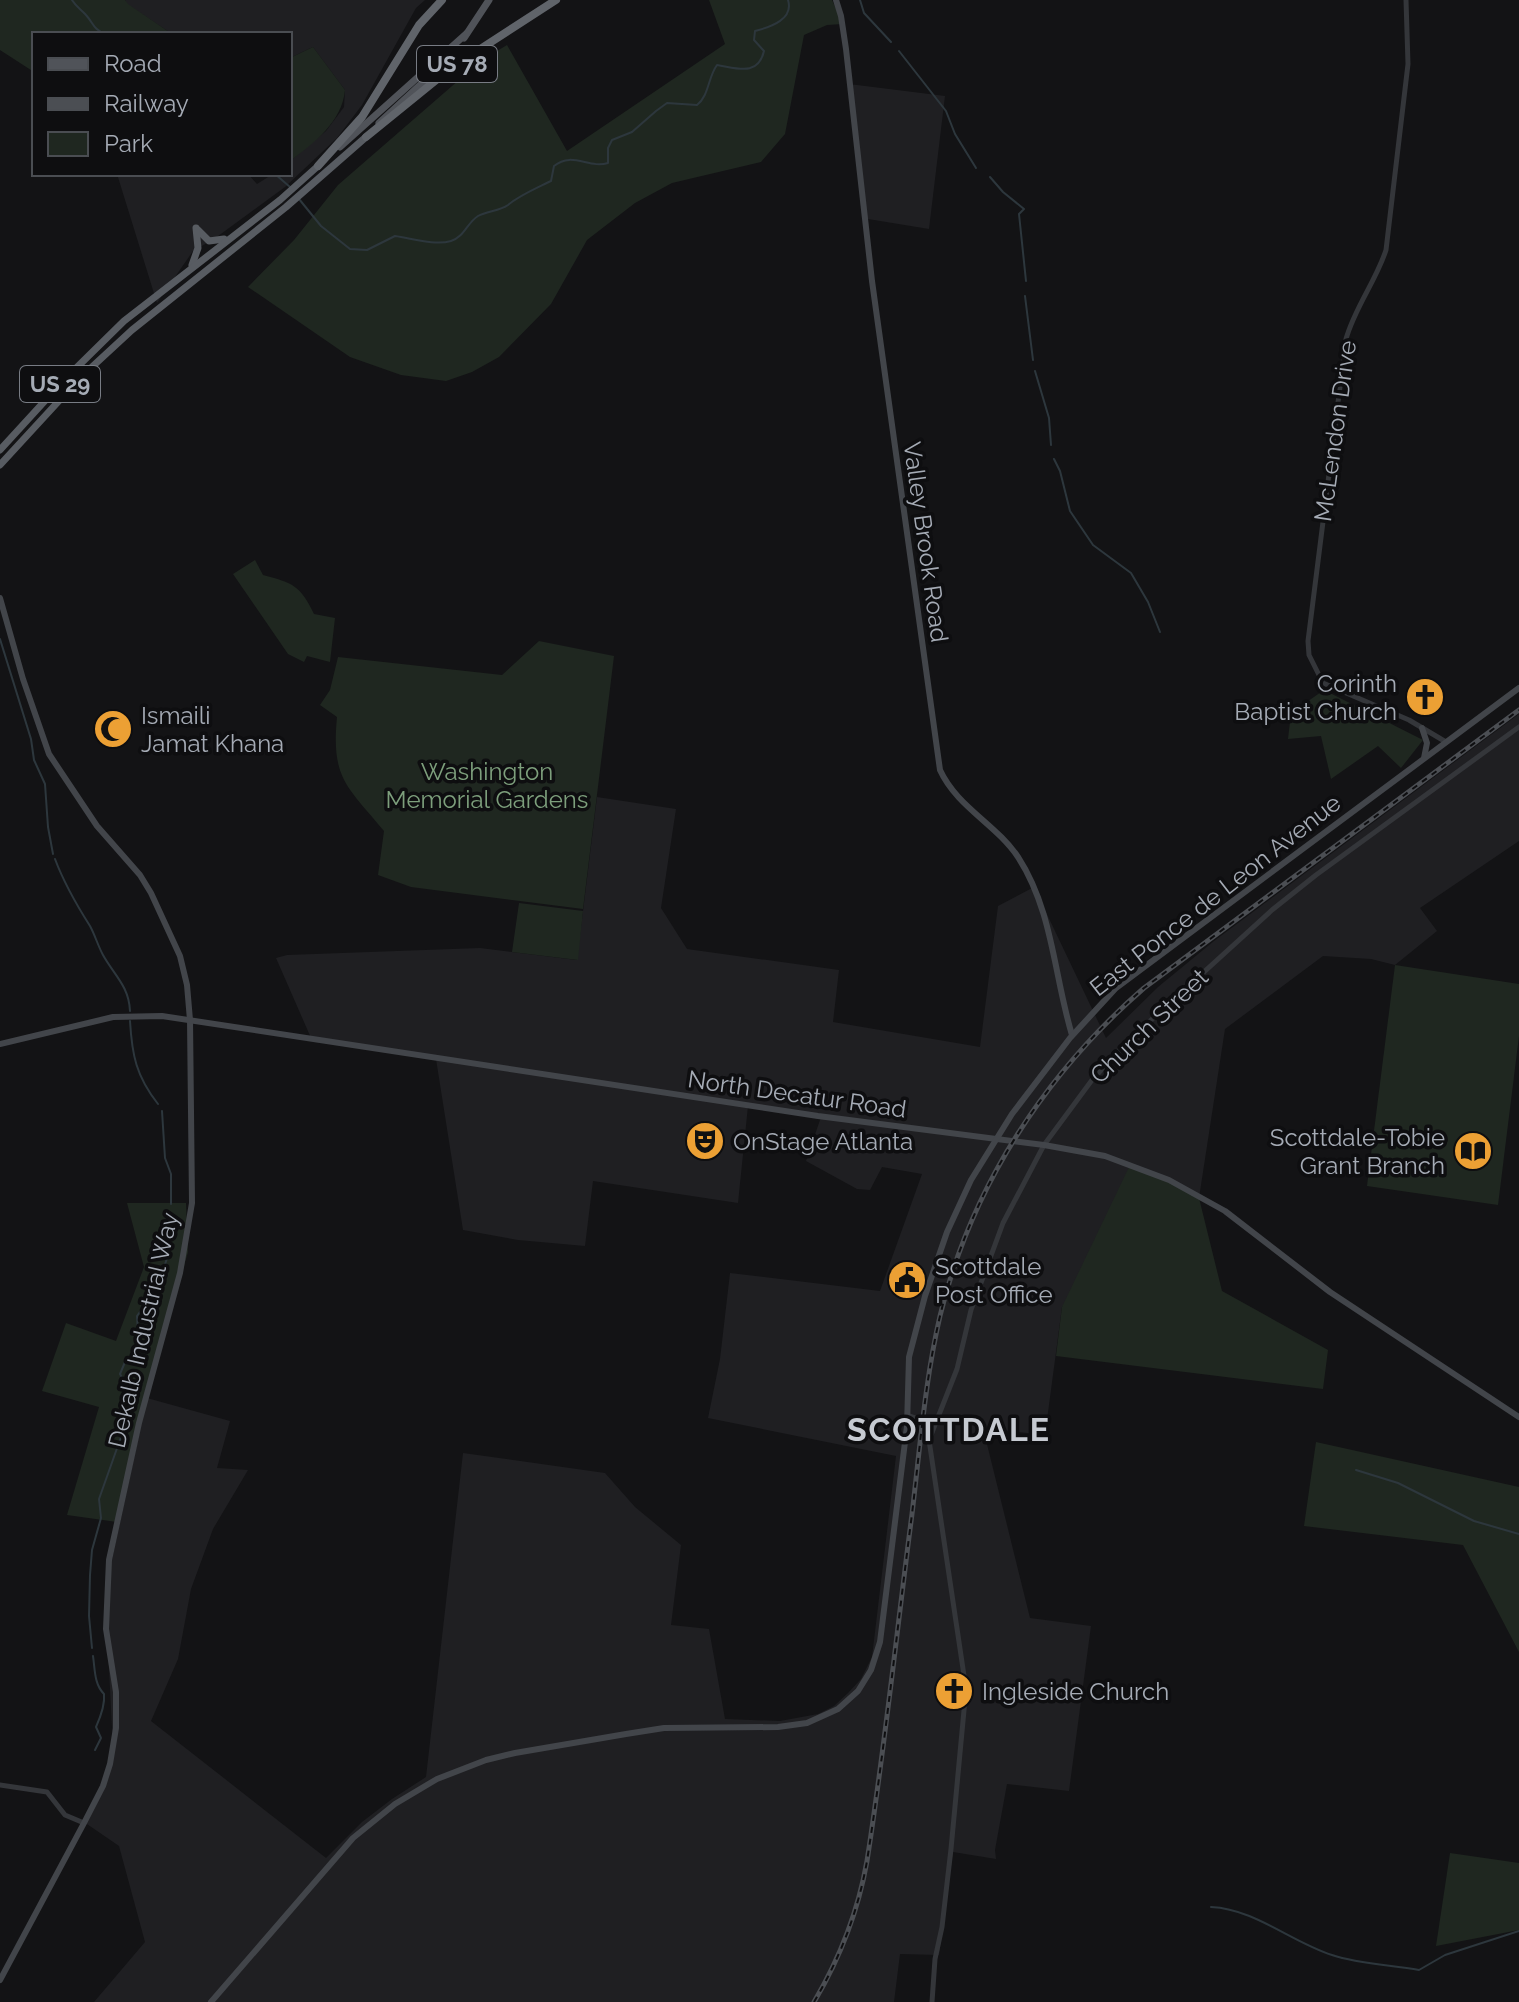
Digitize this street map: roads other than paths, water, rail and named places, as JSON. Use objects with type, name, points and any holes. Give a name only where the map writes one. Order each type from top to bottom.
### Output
[{"type":"highway","name":"US 78","points":[[318,166],[362,117],[419,25],[442,0]]},
{"type":"highway","name":"US 78","points":[[366,137],[451,68],[556,0]]},
{"type":"highway","name":"US 29","points":[[0,465],[80,378],[132,330],[286,207],[366,137]]},
{"type":"highway","name":"US 29","points":[[0,450],[124,321],[280,200],[318,166]]},
{"type":"highway","points":[[190,269],[197,253],[196,228],[209,241],[231,237]]},
{"type":"main road","name":"US 29","points":[[366,137],[400,101],[447,60],[489,0]]},
{"type":"main road","name":"Valley Brook Road","points":[[836,0],[841,16],[872,281],[940,770],[954,793],[1007,841],[1034,887],[1049,927],[1072,1035]]},
{"type":"main road","name":"US 29","points":[[318,166],[466,34]]},
{"type":"main road","name":"Dekalb Industrial Way","points":[[0,598],[49,754],[97,826],[140,875],[158,904],[180,956],[187,985],[190,1020],[192,1203],[180,1273],[139,1423],[112,1540],[106,1586],[106,1629],[116,1692],[116,1728],[110,1764],[103,1786],[0,1980]]},
{"type":"main road","name":"East Ponce de Leon Avenue","points":[[211,2002],[353,1838],[395,1804],[437,1779],[486,1760],[557,1745],[664,1728],[788,1726],[815,1720],[838,1709],[867,1679],[880,1642],[907,1415],[907,1367],[925,1296],[959,1203],[996,1139],[1072,1035],[1130,976],[1519,688]]},
{"type":"main road","points":[[1422,728],[1427,743],[1424,758]]},
{"type":"main road","name":"North Decatur Road","points":[[0,1044],[113,1017],[154,1015],[818,1116],[1044,1145],[1120,1161],[1202,1197],[1330,1292],[1519,1417]]},
{"type":"street","name":"McLendon Drive","points":[[1406,0],[1408,64],[1386,250],[1378,274],[1350,325],[1346,339],[1308,641],[1309,655],[1323,683],[1446,742]]},
{"type":"street","name":"Church Street","points":[[929,1440],[957,1369],[971,1310],[1003,1223],[1044,1145],[1080,1095],[1115,1053],[1272,910],[1519,727]]},
{"type":"street","points":[[907,1415],[917,1416],[921,1420],[929,1440],[966,1689],[953,1831],[932,2002]]},
{"type":"street","points":[[0,1785],[47,1792],[65,1815],[84,1823]]},
{"type":"waterway","points":[[72,0],[102,32]]},
{"type":"waterway","points":[[299,199],[321,226],[350,249],[367,250],[395,236],[430,242],[451,241],[478,216],[505,207],[551,181],[554,166],[561,162],[608,163],[608,148],[612,140],[632,132],[667,103],[697,105],[704,97],[717,65],[739,69],[757,65],[764,51],[754,40],[755,31],[784,17],[788,12],[788,0]]},
{"type":"waterway","points":[[860,0],[864,13],[891,42]]},
{"type":"waterway","points":[[899,51],[946,111],[955,134],[976,168]]},
{"type":"waterway","points":[[277,176],[290,187]]},
{"type":"waterway","points":[[990,177],[1024,209],[1019,214],[1026,281]]},
{"type":"waterway","points":[[1025,296],[1033,360]]},
{"type":"waterway","points":[[1035,371],[1049,418],[1051,445]]},
{"type":"waterway","points":[[1054,459],[1070,511],[1093,545],[1131,573],[1148,602],[1160,632]]},
{"type":"waterway","points":[[0,639],[31,739],[34,760],[45,784],[53,854]]},
{"type":"waterway","points":[[55,859],[103,955],[124,988],[130,1011]]},
{"type":"waterway","points":[[130,1021],[136,1065],[158,1104]]},
{"type":"waterway","points":[[162,1111],[165,1158],[171,1174],[171,1204]]},
{"type":"waterway","points":[[129,1416],[130,1391],[120,1374],[125,1362],[134,1357],[139,1347],[137,1316],[158,1287],[167,1258],[171,1213]]},
{"type":"waterway","points":[[92,1648],[90,1575],[92,1550],[101,1518],[99,1499],[126,1423]]},
{"type":"waterway","points":[[1356,1470],[1398,1483],[1474,1521],[1519,1534]]},
{"type":"waterway","points":[[93,1656],[97,1681],[104,1694],[96,1727],[101,1738],[95,1750]]},
{"type":"waterway","points":[[1211,1907],[1243,1914],[1332,1955],[1419,1970],[1445,1955],[1519,1931]]},
{"type":"railway","points":[[814,2002],[847,1934],[863,1880],[880,1774],[930,1365],[954,1268],[992,1178],[1016,1136],[1075,1057],[1144,988],[1519,710]]},
{"type":"place","name":"Corinth Baptist Church","points":[[1425,697]]},
{"type":"place","name":"Ismaili Jamat Khana","points":[[113,729]]},
{"type":"place","name":"OnStage Atlanta","points":[[705,1141]]},
{"type":"place","name":"Scottdale-Tobie Grant Branch","points":[[1473,1151]]},
{"type":"place","name":"Scottdale Post Office","points":[[907,1280]]},
{"type":"place","name":"Ingleside Church","points":[[954,1691]]},
{"type":"district","name":"SCOTTDALE","points":[[949,1429]]},
{"type":"park label","name":"Washington Memorial Gardens","points":[[487,785]]}]
